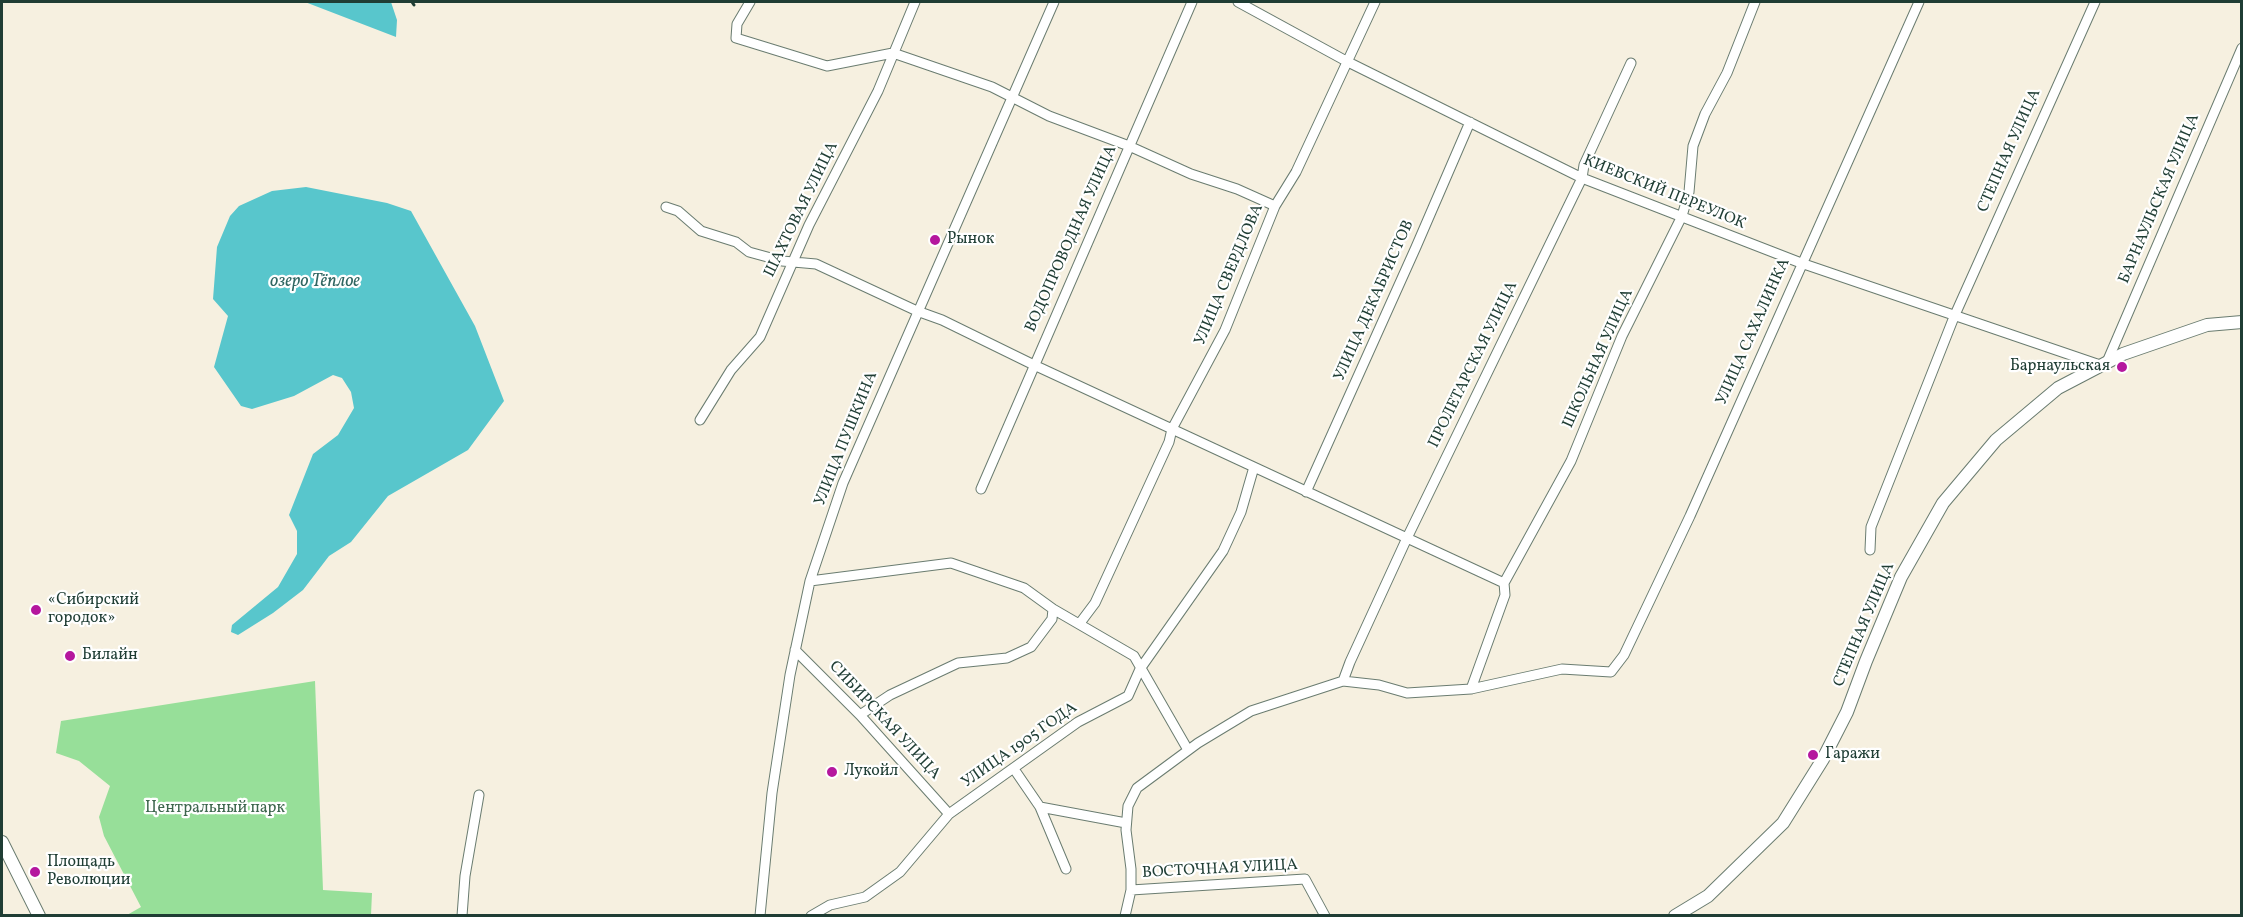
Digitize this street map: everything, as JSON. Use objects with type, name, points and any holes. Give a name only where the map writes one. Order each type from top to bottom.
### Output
[{"type":"main road","name":"СТЕПНАЯ УЛИЦА","points":[[1675,915],[1708,896],[1783,823],[1823,759],[1848,712],[1900,577],[1943,503],[1996,440],[2058,388],[2122,354],[2206,325],[2241,322]]},
{"type":"main road","points":[[2,842],[39,915]]},
{"type":"street","points":[[750,2],[737,24],[736,38],[827,66],[893,53],[992,87],[1049,116],[1275,206]]},
{"type":"street","name":"ШАХТОВАЯ УЛИЦА","points":[[700,420],[730,370],[760,337],[809,225],[878,91],[915,2]]},
{"type":"street","name":"УЛИЦА ПУШКИНА","points":[[760,915],[772,793],[795,650],[810,580],[843,483],[1054,2]]},
{"type":"street","name":"ВОДОПРОВОДНАЯ УЛИЦА","points":[[981,489],[1192,2]]},
{"type":"street","name":"КИЕВСКИЙ ПЕРЕУЛОК","points":[[1238,2],[1348,62],[1582,178],[1801,263],[1954,317],[2104,363]]},
{"type":"street","name":"УЛИЦА СВЕРДЛОВА","points":[[1080,623],[1095,603],[1169,442],[1172,429],[1225,330],[1275,206],[1296,172],[1375,2]]},
{"type":"street","name":"ШКОЛЬНАЯ УЛИЦА","points":[[1471,689],[1505,595],[1504,583],[1571,461],[1622,336],[1682,216],[1689,192],[1693,146],[1705,114],[1727,73],[1755,2]]},
{"type":"street","name":"УЛИЦА САХАЛИНКА","points":[[1471,689],[1562,669],[1611,672],[1624,655],[1690,516],[1919,2]]},
{"type":"street","name":"СТЕПНАЯ УЛИЦА","points":[[1870,550],[1871,527],[1954,317],[2095,2]]},
{"type":"street","name":"БАРНАУЛЬСКАЯ УЛИЦА","points":[[2104,363],[2241,48]]},
{"type":"street","name":"ПРОЛЕТАРСКАЯ УЛИЦА","points":[[1343,681],[1407,538],[1582,178],[1584,165],[1631,63]]},
{"type":"street","name":"УЛИЦА ДЕКАБРИСТОВ","points":[[1306,492],[1470,122]]},
{"type":"street","points":[[666,207],[678,211],[701,231],[736,242],[749,252],[793,262],[816,264],[917,311],[942,320],[1504,583]]},
{"type":"street","name":"УЛИЦА 1905 ГОДА","points":[[811,915],[830,905],[865,897],[900,872],[949,814],[1078,722],[1128,696],[1140,669],[1223,551],[1241,512],[1254,467]]},
{"type":"street","points":[[810,580],[951,563],[1024,588],[1053,609],[1134,656],[1188,750]]},
{"type":"street","points":[[860,715],[890,695],[958,663],[1007,658],[1031,648],[1052,619],[1053,609]]},
{"type":"street","name":"СИБИРСКАЯ УЛИЦА","points":[[795,650],[860,715],[949,814]]},
{"type":"street","points":[[1125,915],[1131,890],[1126,827],[1128,806],[1137,788],[1188,750],[1251,711],[1343,681],[1379,685],[1407,693],[1471,689]]},
{"type":"street","points":[[1014,769],[1040,807],[1066,868]]},
{"type":"street","points":[[462,915],[465,876],[479,795]]},
{"type":"street","points":[[1040,807],[1126,827]]},
{"type":"street","name":"ВОСТОЧНАЯ УЛИЦА","points":[[1131,890],[1305,879],[1325,915]]},
{"type":"green space","name":"Центральный парк","points":[[315,681],[323,890],[372,893],[371,915],[127,915],[141,907],[104,836],[99,817],[110,786],[79,761],[56,753],[61,721]]},
{"type":"water","points":[[305,2],[391,2],[397,20],[396,37]]},
{"type":"water","name":"озеро Тёплое","points":[[306,187],[387,203],[411,211],[475,326],[504,401],[468,450],[388,496],[351,542],[329,556],[303,590],[273,613],[238,635],[231,632],[232,625],[278,587],[297,554],[297,531],[289,515],[313,454],[338,435],[354,408],[351,392],[342,378],[333,375],[294,396],[252,409],[241,406],[214,367],[228,316],[213,299],[217,247],[230,216],[239,206],[272,191]]},
{"type":"place","name":"Рынок","points":[[935,240]]},
{"type":"place","name":"Барнаульская","points":[[2122,367]]},
{"type":"place","name":"«Сибирский городок»","points":[[36,610]]},
{"type":"place","name":"Билайн","points":[[70,656]]},
{"type":"place","name":"Гаражи","points":[[1813,755]]},
{"type":"place","name":"Лукойл","points":[[832,772]]},
{"type":"place","name":"Площадь Революции","points":[[35,872]]}]
